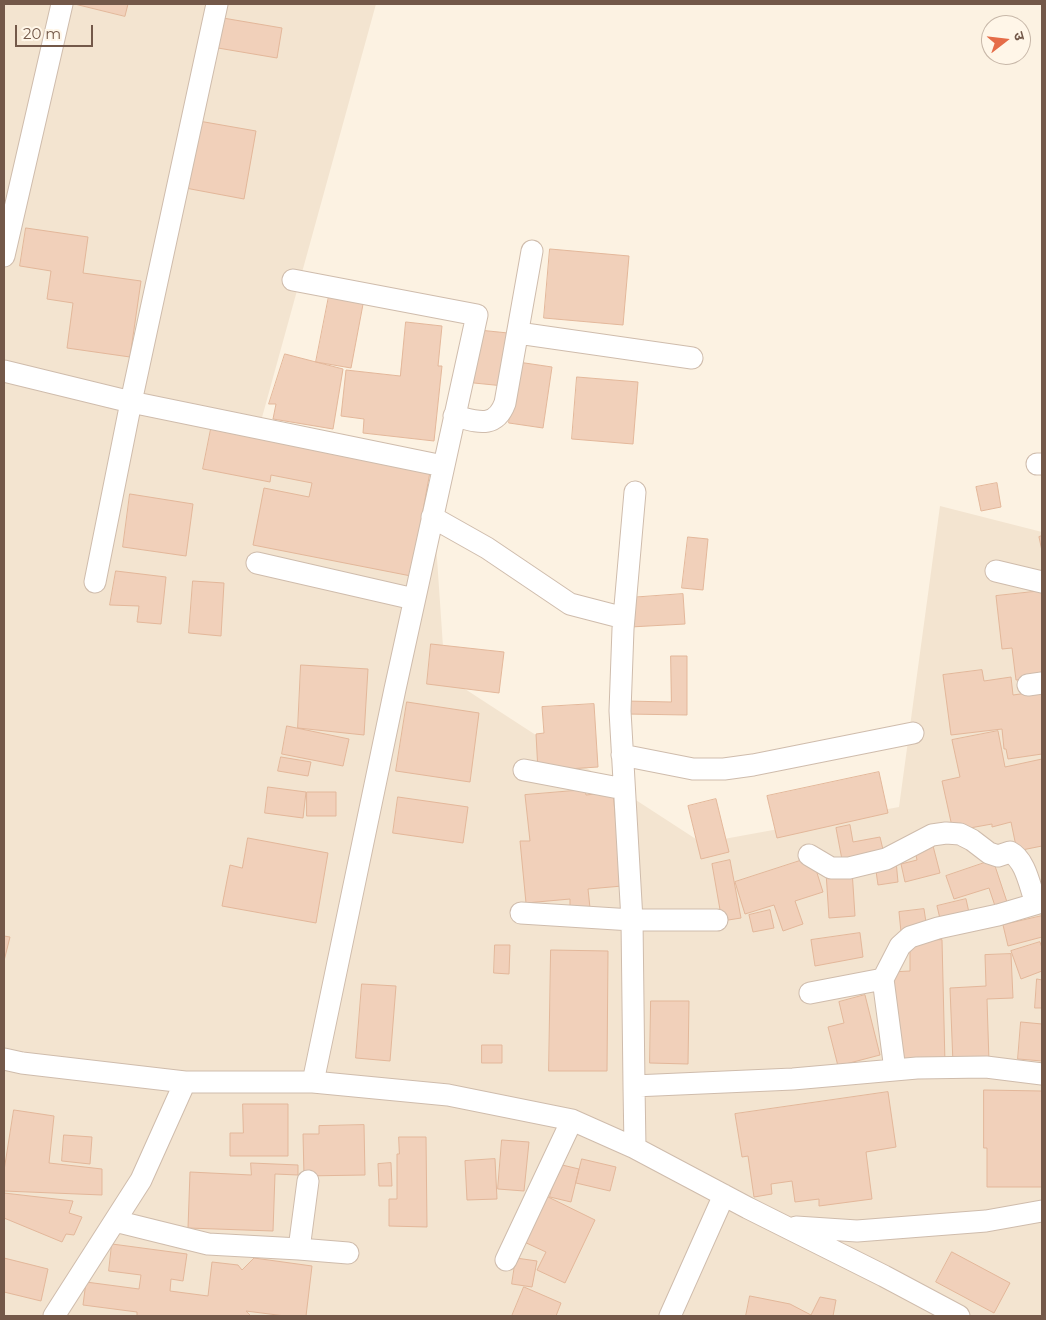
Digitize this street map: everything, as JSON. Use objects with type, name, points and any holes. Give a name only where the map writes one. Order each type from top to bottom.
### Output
[{"type":"street","points":[[4,256],[62,4]]},
{"type":"street","points":[[94,582],[217,4]]},
{"type":"street","points":[[454,416],[484,423],[495,419],[502,412],[532,251]]},
{"type":"street","points":[[293,280],[477,315],[414,599],[313,1082]]},
{"type":"street","points":[[518,332],[692,358]]},
{"type":"street","points":[[4,371],[131,402],[443,466]]},
{"type":"street","points":[[635,492],[624,618],[620,711],[632,920],[635,1148]]},
{"type":"street","points":[[432,517],[487,548],[570,604],[624,618]]},
{"type":"street","points":[[257,563],[414,599]]},
{"type":"street","points":[[996,571],[1042,582]]},
{"type":"street","points":[[622,755],[693,769],[724,768],[753,765],[913,732]]},
{"type":"street","points":[[524,770],[624,790]]},
{"type":"street","points":[[809,855],[831,868],[848,868],[886,859],[932,835],[960,834],[972,840],[989,853],[998,856],[1010,852],[1016,855],[1039,902],[998,915],[938,928],[910,937],[900,946],[883,979],[895,1070]]},
{"type":"street","points":[[521,913],[632,920],[717,920]]},
{"type":"street","points":[[810,992],[883,979]]},
{"type":"street","points":[[4,1059],[22,1063],[185,1082],[313,1082],[448,1095],[572,1120],[635,1148],[959,1316]]},
{"type":"street","points":[[634,1086],[793,1079],[917,1068],[986,1067],[1042,1074]]},
{"type":"street","points":[[54,1316],[141,1180],[185,1082]]},
{"type":"street","points":[[506,1260],[572,1120]]},
{"type":"street","points":[[299,1249],[308,1181]]},
{"type":"street","points":[[670,1316],[724,1195]]},
{"type":"street","points":[[786,1226],[857,1231],[986,1221],[1042,1211]]},
{"type":"street","points":[[115,1221],[208,1244],[348,1253]]},
{"type":"shaded area","points":[[4,4],[376,4],[258,432],[432,485],[445,676],[702,843],[899,807],[940,506],[1042,532],[1042,1316],[4,1316]]},
{"type":"building","points":[[75,4],[128,4],[125,16]]},
{"type":"building","points":[[217,17],[282,28],[277,58],[212,47]]},
{"type":"building","points":[[193,120],[256,131],[244,199],[180,187]]},
{"type":"building","points":[[26,228],[88,237],[83,273],[141,281],[130,357],[67,348],[73,303],[47,299],[51,271],[20,266]]},
{"type":"building","points":[[550,249],[629,256],[623,325],[544,318]]},
{"type":"building","points":[[330,291],[364,299],[351,368],[316,362]]},
{"type":"building","points":[[406,322],[442,326],[438,366],[442,366],[434,441],[363,433],[364,419],[341,416],[346,370],[400,376]]},
{"type":"building","points":[[479,330],[508,333],[504,386],[474,383]]},
{"type":"building","points":[[285,354],[343,369],[333,429],[273,419],[276,404],[269,404]]},
{"type":"building","points":[[518,362],[552,367],[543,428],[509,423]]},
{"type":"building","points":[[577,377],[638,382],[633,444],[572,439]]},
{"type":"building","points":[[211,429],[430,472],[411,576],[253,545],[264,488],[309,497],[312,483],[271,475],[270,482],[203,469]]},
{"type":"building","points":[[997,483],[1001,507],[981,511],[976,487]]},
{"type":"building","points":[[130,494],[193,504],[186,556],[123,547]]},
{"type":"building","points":[[1042,536],[1042,551],[1039,537]]},
{"type":"building","points":[[688,537],[708,539],[703,590],[682,588]]},
{"type":"building","points":[[116,571],[166,577],[161,624],[137,622],[139,606],[110,605]]},
{"type":"building","points":[[193,581],[224,583],[221,636],[189,633]]},
{"type":"building","points":[[1042,591],[1042,677],[1016,680],[1012,648],[1002,649],[996,596]]},
{"type":"building","points":[[683,594],[685,624],[630,627],[628,598]]},
{"type":"building","points":[[431,644],[504,652],[499,693],[427,684]]},
{"type":"building","points":[[671,656],[687,656],[687,715],[626,714],[626,701],[671,702]]},
{"type":"building","points":[[301,665],[368,669],[364,735],[298,728]]},
{"type":"building","points":[[982,670],[984,681],[1011,677],[1013,695],[1042,691],[1042,754],[1008,759],[1006,749],[1004,749],[1002,729],[951,735],[943,675]]},
{"type":"building","points":[[407,702],[479,713],[470,782],[396,771]]},
{"type":"building","points":[[594,704],[598,767],[538,771],[536,734],[544,733],[542,707]]},
{"type":"building","points":[[287,726],[349,739],[343,766],[282,754]]},
{"type":"building","points":[[998,731],[1005,767],[1042,759],[1042,846],[1017,851],[1011,822],[992,827],[992,824],[953,831],[942,781],[960,777],[952,740]]},
{"type":"building","points":[[281,757],[311,762],[308,776],[278,771]]},
{"type":"building","points":[[879,772],[888,813],[777,838],[767,796]]},
{"type":"building","points":[[268,787],[306,792],[303,818],[265,813]]},
{"type":"building","points":[[585,790],[586,795],[613,792],[622,886],[588,889],[590,908],[570,910],[570,899],[526,903],[520,841],[530,841],[525,795]]},
{"type":"building","points":[[307,792],[336,792],[336,816],[307,816]]},
{"type":"building","points":[[398,797],[468,807],[463,843],[393,833]]},
{"type":"building","points":[[716,799],[729,852],[701,859],[688,806]]},
{"type":"building","points":[[850,825],[853,842],[880,837],[885,858],[843,865],[836,828]]},
{"type":"building","points":[[248,838],[328,853],[316,923],[222,906],[230,865],[242,868]]},
{"type":"building","points":[[932,842],[940,873],[905,882],[901,864],[917,860],[914,846]]},
{"type":"building","points":[[812,857],[823,892],[795,901],[803,924],[783,931],[774,905],[745,914],[735,882]]},
{"type":"building","points":[[730,860],[741,918],[722,921],[712,864]]},
{"type":"building","points":[[993,860],[1009,908],[997,912],[989,888],[954,899],[946,876]]},
{"type":"building","points":[[896,861],[898,882],[878,885],[875,864]]},
{"type":"building","points":[[852,870],[855,916],[829,918],[826,872]]},
{"type":"building","points":[[966,899],[970,917],[941,923],[937,906]]},
{"type":"building","points":[[924,909],[927,929],[901,932],[899,912]]},
{"type":"building","points":[[770,910],[774,928],[753,932],[749,915]]},
{"type":"building","points":[[1042,916],[1042,937],[1008,946],[1003,925]]},
{"type":"building","points":[[860,933],[863,957],[815,966],[811,940]]},
{"type":"building","points":[[4,936],[10,937],[4,961]]},
{"type":"building","points":[[942,940],[945,1064],[897,1065],[891,972],[910,971],[910,941]]},
{"type":"building","points":[[1040,942],[1042,948],[1042,971],[1021,979],[1011,951]]},
{"type":"building","points":[[495,945],[510,945],[509,974],[494,973]]},
{"type":"building","points":[[551,950],[608,951],[607,1071],[549,1071]]},
{"type":"building","points":[[1011,954],[1013,998],[987,999],[989,1062],[953,1064],[950,988],[986,986],[985,955]]},
{"type":"building","points":[[1037,979],[1042,980],[1042,1008],[1035,1008]]},
{"type":"building","points":[[362,984],[396,986],[390,1061],[356,1058]]},
{"type":"building","points":[[865,995],[880,1055],[838,1066],[828,1027],[844,1023],[839,1002]]},
{"type":"building","points":[[651,1001],[689,1001],[688,1064],[650,1063]]},
{"type":"building","points":[[1021,1022],[1042,1024],[1042,1061],[1018,1059]]},
{"type":"building","points":[[482,1045],[502,1045],[502,1063],[482,1063]]},
{"type":"building","points":[[984,1090],[1042,1091],[1042,1187],[987,1187],[987,1148],[984,1148]]},
{"type":"building","points":[[888,1092],[896,1147],[866,1152],[872,1199],[819,1206],[819,1199],[795,1202],[792,1181],[771,1184],[772,1194],[754,1197],[748,1156],[742,1157],[735,1114]]},
{"type":"building","points":[[243,1104],[288,1104],[288,1156],[230,1156],[230,1133],[243,1133]]},
{"type":"building","points":[[14,1110],[54,1116],[49,1163],[102,1169],[102,1195],[4,1191],[4,1171]]},
{"type":"building","points":[[364,1125],[365,1175],[304,1176],[303,1134],[319,1134],[319,1126]]},
{"type":"building","points":[[64,1135],[92,1137],[90,1164],[62,1161]]},
{"type":"building","points":[[399,1137],[426,1137],[427,1227],[389,1226],[389,1199],[397,1199]]},
{"type":"building","points":[[502,1140],[529,1142],[524,1191],[498,1189]]},
{"type":"building","points":[[495,1159],[497,1199],[467,1200],[465,1161]]},
{"type":"building","points":[[582,1159],[616,1167],[610,1191],[576,1183]]},
{"type":"building","points":[[251,1163],[298,1165],[298,1175],[275,1174],[273,1231],[188,1228],[190,1172],[251,1175]]},
{"type":"building","points":[[391,1163],[392,1186],[379,1186],[378,1164]]},
{"type":"building","points":[[558,1164],[579,1169],[571,1202],[550,1197]]},
{"type":"building","points":[[4,1193],[73,1201],[69,1213],[82,1217],[74,1235],[66,1234],[62,1242],[4,1218]]},
{"type":"building","points":[[544,1195],[595,1220],[565,1283],[537,1270],[546,1252],[522,1241]]},
{"type":"building","points":[[112,1244],[187,1254],[183,1281],[171,1279],[170,1291],[208,1296],[212,1262],[238,1265],[242,1270],[254,1258],[312,1266],[306,1316],[285,1316],[246,1311],[251,1316],[137,1316],[137,1312],[83,1305],[86,1282],[139,1289],[141,1275],[109,1271]]},
{"type":"building","points":[[952,1252],[1010,1283],[994,1313],[936,1282]]},
{"type":"building","points":[[4,1258],[48,1269],[41,1301],[4,1292]]},
{"type":"building","points":[[516,1258],[537,1261],[532,1287],[512,1284]]},
{"type":"building","points":[[524,1287],[561,1303],[556,1316],[512,1316]]},
{"type":"building","points":[[750,1296],[790,1304],[811,1315],[820,1297],[836,1300],[833,1316],[746,1316]]}]
